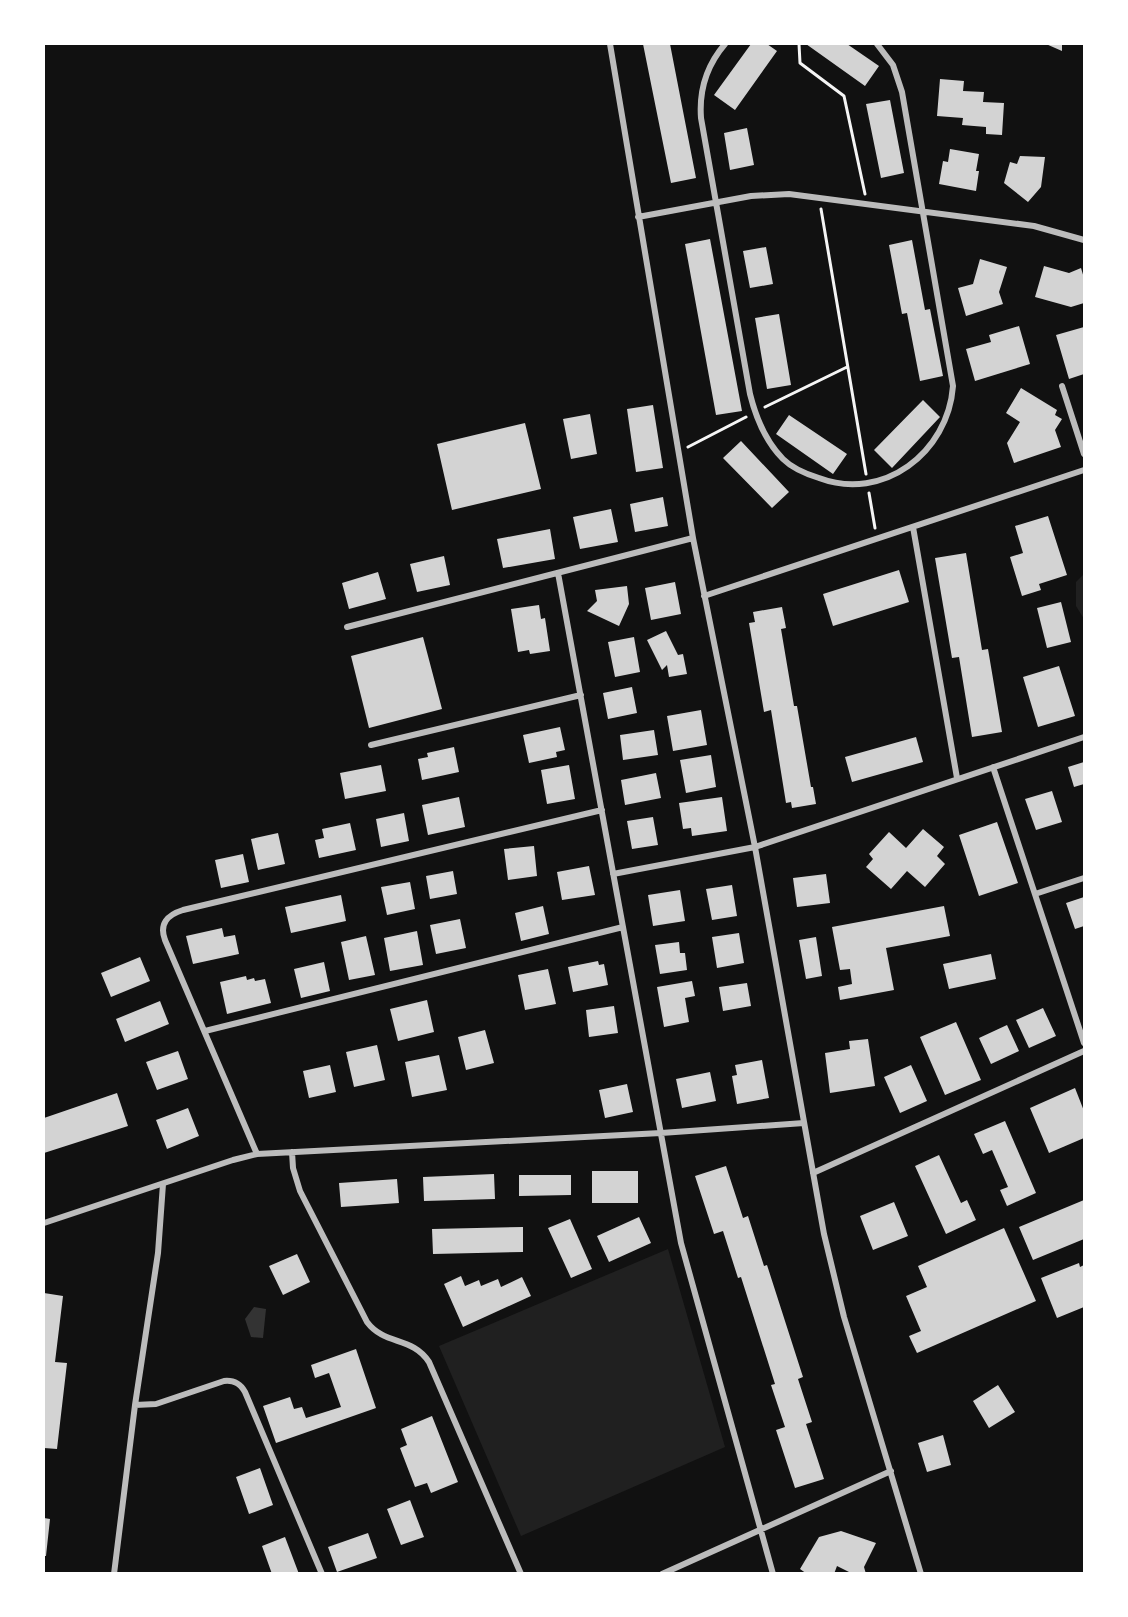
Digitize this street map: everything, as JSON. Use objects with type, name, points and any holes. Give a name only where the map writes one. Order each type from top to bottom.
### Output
[{"type":"street","points":[[610,44],[693,538],[755,847],[824,1234],[844,1317],[921,1574]]},
{"type":"street","points":[[725,44],[706,76],[700,111],[750,394],[764,434],[782,458],[800,471],[834,483],[854,486],[880,481],[909,465],[924,452],[938,435],[949,410],[952,392],[952,375],[900,85],[891,61],[877,44]]},
{"type":"street","points":[[638,217],[761,195],[819,197],[1034,226],[1084,240]]},
{"type":"street","points":[[1062,386],[1084,454]]},
{"type":"street","points":[[704,596],[1084,470]]},
{"type":"street","points":[[913,527],[957,778]]},
{"type":"street","points":[[347,627],[693,538]]},
{"type":"street","points":[[558,573],[681,1243],[773,1574]]},
{"type":"street","points":[[371,745],[580,695]]},
{"type":"street","points":[[613,874],[755,847],[1084,737]]},
{"type":"street","points":[[993,767],[1084,1043]]},
{"type":"street","points":[[257,1155],[164,936],[163,925],[166,919],[183,910],[602,810]]},
{"type":"street","points":[[1035,894],[1084,878]]},
{"type":"street","points":[[205,1031],[623,927]]},
{"type":"street","points":[[813,1173],[1084,1051]]},
{"type":"street","points":[[44,1223],[233,1160],[257,1155],[804,1124]]},
{"type":"street","points":[[292,1152],[293,1168],[300,1191],[367,1322],[381,1336],[416,1347],[429,1362],[521,1574]]},
{"type":"street","points":[[114,1574],[135,1405],[158,1253],[163,1184]]},
{"type":"street","points":[[135,1405],[156,1404],[224,1381],[234,1381],[239,1384],[245,1392],[322,1574]]},
{"type":"street","points":[[662,1574],[891,1471]]},
{"type":"path","points":[[799,44],[800,63],[844,96],[868,204]]},
{"type":"path","points":[[819,197],[864,467]]},
{"type":"path","points":[[870,498],[876,538]]},
{"type":"shaded area","points":[[1084,574],[1084,619],[1076,606],[1076,582]]},
{"type":"shaded area","points":[[668,1249],[725,1447],[521,1536],[439,1346]]},
{"type":"shaded area","points":[[254,1307],[266,1309],[263,1338],[251,1337],[245,1319]]},
{"type":"building","points":[[643,44],[670,44],[696,178],[671,183]]},
{"type":"building","points":[[751,44],[767,44],[777,51],[735,110],[714,95]]},
{"type":"building","points":[[806,44],[847,44],[879,66],[865,86]]},
{"type":"building","points":[[1046,44],[1062,44],[1062,51]]},
{"type":"building","points":[[940,79],[964,81],[963,91],[984,92],[983,102],[1004,103],[1002,135],[986,134],[986,127],[962,125],[963,118],[937,116]]},
{"type":"building","points":[[890,100],[904,173],[881,178],[866,104]]},
{"type":"building","points":[[747,128],[754,165],[730,170],[724,133]]},
{"type":"building","points":[[950,149],[979,154],[976,191],[939,184],[943,161],[948,162]]},
{"type":"building","points":[[1020,156],[1045,157],[1041,187],[1028,202],[1004,183],[1010,162],[1017,164]]},
{"type":"building","points":[[710,239],[742,411],[716,415],[685,244]]},
{"type":"building","points":[[912,240],[925,310],[930,309],[943,376],[920,381],[907,313],[902,314],[889,245]]},
{"type":"building","points":[[766,247],[773,284],[750,288],[743,251]]},
{"type":"building","points":[[980,259],[1007,267],[999,292],[1003,304],[966,316],[958,288],[973,284]]},
{"type":"building","points":[[1044,266],[1069,273],[1081,268],[1084,278],[1084,303],[1071,307],[1035,297]]},
{"type":"building","points":[[779,314],[791,385],[767,389],[755,318]]},
{"type":"building","points":[[1019,326],[1030,364],[975,381],[966,349],[991,342],[989,335]]},
{"type":"building","points":[[1084,327],[1084,374],[1069,379],[1056,335]]},
{"type":"building","points":[[1021,388],[1057,410],[1055,415],[1062,419],[1055,430],[1061,447],[1014,463],[1007,443],[1020,422],[1006,413]]},
{"type":"building","points":[[923,400],[940,417],[892,468],[874,450]]},
{"type":"building","points":[[653,405],[663,468],[636,472],[627,409]]},
{"type":"building","points":[[590,414],[597,454],[571,459],[563,419]]},
{"type":"building","points":[[789,415],[847,454],[833,474],[776,434]]},
{"type":"building","points":[[525,423],[541,489],[452,510],[437,444]]},
{"type":"building","points":[[741,441],[789,492],[772,508],[723,458]]},
{"type":"building","points":[[663,497],[668,526],[635,532],[630,504]]},
{"type":"building","points":[[611,509],[618,542],[580,549],[573,517]]},
{"type":"building","points":[[1048,516],[1067,575],[1039,584],[1041,590],[1022,596],[1010,557],[1023,553],[1015,526]]},
{"type":"building","points":[[550,529],[555,559],[503,568],[497,539]]},
{"type":"building","points":[[966,553],[982,650],[988,649],[1002,732],[972,737],[959,657],[952,658],[935,558]]},
{"type":"building","points":[[444,556],[450,585],[417,592],[410,564]]},
{"type":"building","points":[[899,570],[909,602],[833,626],[823,594]]},
{"type":"building","points":[[378,572],[386,599],[349,609],[342,583]]},
{"type":"building","points":[[675,582],[681,614],[651,620],[645,588]]},
{"type":"building","points":[[627,586],[629,604],[619,626],[587,611],[597,601],[595,590]]},
{"type":"building","points":[[1061,602],[1071,642],[1047,648],[1037,608]]},
{"type":"building","points":[[539,605],[541,619],[545,618],[550,651],[530,654],[529,650],[518,652],[511,609]]},
{"type":"building","points":[[782,607],[786,628],[781,629],[794,706],[797,706],[816,804],[792,808],[791,802],[786,803],[771,710],[764,712],[749,623],[755,622],[753,612]]},
{"type":"building","points":[[666,631],[678,655],[683,654],[687,674],[669,677],[667,665],[662,670],[647,640]]},
{"type":"building","points":[[423,637],[442,709],[369,728],[351,656]]},
{"type":"building","points":[[634,637],[640,672],[615,677],[608,642]]},
{"type":"building","points":[[1059,666],[1075,716],[1038,727],[1023,677]]},
{"type":"building","points":[[632,687],[637,713],[608,719],[603,693]]},
{"type":"building","points":[[701,710],[707,745],[673,751],[667,716]]},
{"type":"building","points":[[560,727],[565,750],[556,752],[557,757],[529,763],[523,735]]},
{"type":"building","points":[[654,730],[658,755],[623,760],[620,735]]},
{"type":"building","points":[[916,737],[923,762],[852,782],[845,757]]},
{"type":"building","points":[[454,747],[459,772],[422,780],[418,759],[428,757],[427,753]]},
{"type":"building","points":[[711,755],[716,787],[686,793],[680,760]]},
{"type":"building","points":[[1084,762],[1084,784],[1074,787],[1068,767]]},
{"type":"building","points":[[381,765],[386,791],[345,799],[340,773]]},
{"type":"building","points":[[569,765],[575,799],[547,804],[541,770]]},
{"type":"building","points":[[656,773],[661,798],[625,805],[621,780]]},
{"type":"building","points":[[1052,791],[1062,822],[1036,830],[1025,799]]},
{"type":"building","points":[[459,797],[465,827],[428,835],[422,805]]},
{"type":"building","points":[[722,797],[727,831],[692,836],[691,828],[683,829],[679,803]]},
{"type":"building","points":[[404,813],[409,841],[381,847],[376,819]]},
{"type":"building","points":[[653,817],[658,845],[632,849],[627,821]]},
{"type":"building","points":[[997,822],[1018,883],[979,896],[959,835]]},
{"type":"building","points":[[350,823],[356,850],[319,858],[315,840],[324,838],[322,829]]},
{"type":"building","points":[[923,829],[944,847],[937,856],[945,864],[925,887],[907,871],[891,889],[866,867],[873,859],[869,854],[889,832],[906,848]]},
{"type":"building","points":[[278,833],[285,864],[258,870],[251,839]]},
{"type":"building","points":[[534,846],[537,876],[508,880],[504,849]]},
{"type":"building","points":[[243,854],[249,882],[221,888],[215,860]]},
{"type":"building","points":[[589,866],[595,895],[562,900],[557,872]]},
{"type":"building","points":[[453,871],[457,894],[430,899],[426,876]]},
{"type":"building","points":[[826,874],[830,903],[797,907],[793,878]]},
{"type":"building","points":[[410,882],[415,909],[387,915],[381,887]]},
{"type":"building","points":[[732,885],[737,916],[712,920],[706,889]]},
{"type":"building","points":[[680,890],[685,921],[653,926],[648,895]]},
{"type":"building","points":[[341,895],[346,921],[291,933],[285,907]]},
{"type":"building","points":[[1084,897],[1084,926],[1075,929],[1066,903]]},
{"type":"building","points":[[543,906],[549,934],[521,941],[515,913]]},
{"type":"building","points":[[944,906],[950,936],[886,948],[894,990],[840,1000],[838,987],[852,984],[850,969],[840,970],[832,927]]},
{"type":"building","points":[[460,919],[466,948],[436,954],[430,925]]},
{"type":"building","points":[[222,928],[224,937],[235,935],[239,954],[193,964],[186,936]]},
{"type":"building","points":[[417,931],[423,965],[390,971],[384,938]]},
{"type":"building","points":[[739,933],[744,963],[717,968],[712,937]]},
{"type":"building","points":[[366,936],[375,975],[349,980],[341,942]]},
{"type":"building","points":[[816,937],[822,976],[806,979],[799,940]]},
{"type":"building","points":[[679,942],[680,953],[685,953],[687,970],[660,974],[655,945]]},
{"type":"building","points":[[991,954],[996,979],[949,989],[943,964]]},
{"type":"building","points":[[140,957],[150,981],[111,997],[101,973]]},
{"type":"building","points":[[598,961],[599,965],[604,964],[608,985],[573,992],[568,967]]},
{"type":"building","points":[[324,962],[330,991],[301,998],[294,969]]},
{"type":"building","points":[[548,969],[556,1004],[525,1010],[518,975]]},
{"type":"building","points":[[246,976],[247,980],[265,979],[271,1003],[227,1014],[220,982]]},
{"type":"building","points":[[692,981],[695,996],[685,998],[689,1022],[664,1027],[657,987]]},
{"type":"building","points":[[747,983],[751,1006],[723,1011],[719,987]]},
{"type":"building","points":[[427,1000],[434,1032],[398,1041],[390,1009]]},
{"type":"building","points":[[160,1001],[169,1024],[125,1042],[116,1019]]},
{"type":"building","points":[[614,1006],[618,1033],[589,1037],[586,1010]]},
{"type":"building","points":[[1043,1008],[1056,1036],[1029,1048],[1016,1020]]},
{"type":"building","points":[[956,1022],[981,1080],[945,1095],[920,1037]]},
{"type":"building","points":[[1007,1025],[1019,1051],[991,1064],[979,1038]]},
{"type":"building","points":[[485,1030],[494,1063],[466,1070],[458,1037]]},
{"type":"building","points":[[868,1039],[875,1086],[830,1093],[825,1053],[850,1049],[849,1041]]},
{"type":"building","points":[[377,1045],[385,1080],[354,1087],[346,1052]]},
{"type":"building","points":[[178,1051],[188,1079],[157,1090],[146,1062]]},
{"type":"building","points":[[439,1055],[447,1090],[412,1097],[405,1062]]},
{"type":"building","points":[[762,1060],[769,1098],[737,1104],[732,1076],[737,1075],[735,1065]]},
{"type":"building","points":[[330,1065],[336,1092],[309,1098],[303,1071]]},
{"type":"building","points":[[911,1065],[927,1101],[900,1113],[884,1077]]},
{"type":"building","points":[[710,1072],[716,1101],[682,1108],[676,1079]]},
{"type":"building","points":[[627,1084],[633,1112],[605,1118],[599,1090]]},
{"type":"building","points":[[1075,1088],[1084,1111],[1084,1138],[1049,1153],[1030,1108]]},
{"type":"building","points":[[117,1093],[128,1126],[44,1153],[44,1118]]},
{"type":"building","points":[[188,1108],[199,1136],[167,1149],[156,1120]]},
{"type":"building","points":[[1005,1121],[1036,1193],[1007,1206],[1000,1190],[1008,1187],[992,1150],[983,1154],[974,1134]]},
{"type":"building","points":[[939,1155],[961,1203],[967,1200],[976,1220],[946,1234],[915,1166]]},
{"type":"building","points":[[726,1166],[743,1218],[748,1216],[764,1266],[767,1265],[803,1377],[798,1379],[812,1422],[806,1424],[824,1479],[795,1488],[776,1430],[785,1427],[771,1385],[775,1384],[741,1277],[738,1278],[723,1231],[714,1234],[695,1176]]},
{"type":"building","points":[[592,1171],[638,1171],[638,1203],[592,1203]]},
{"type":"building","points":[[494,1174],[495,1199],[424,1201],[423,1177]]},
{"type":"building","points":[[519,1175],[571,1175],[571,1195],[519,1196]]},
{"type":"building","points":[[397,1179],[399,1203],[341,1207],[339,1183]]},
{"type":"building","points":[[1084,1200],[1084,1239],[1033,1260],[1019,1227]]},
{"type":"building","points":[[894,1202],[908,1236],[873,1250],[860,1216]]},
{"type":"building","points":[[639,1217],[651,1243],[609,1262],[597,1236]]},
{"type":"building","points":[[570,1219],[592,1269],[571,1278],[548,1228]]},
{"type":"building","points":[[523,1227],[523,1252],[433,1254],[432,1229]]},
{"type":"building","points":[[1004,1228],[1036,1301],[917,1353],[909,1336],[921,1331],[906,1296],[927,1287],[918,1266]]},
{"type":"building","points":[[297,1254],[310,1282],[283,1295],[269,1266]]},
{"type":"building","points":[[1079,1263],[1080,1267],[1084,1265],[1084,1307],[1057,1318],[1041,1278]]},
{"type":"building","points":[[461,1276],[465,1286],[479,1280],[481,1286],[498,1279],[501,1287],[522,1277],[531,1296],[463,1327],[444,1284]]},
{"type":"building","points":[[44,1293],[63,1296],[55,1362],[67,1363],[57,1449],[44,1448]]},
{"type":"building","points":[[356,1349],[376,1408],[276,1443],[263,1406],[290,1397],[294,1409],[302,1407],[306,1418],[341,1407],[329,1373],[315,1378],[311,1365]]},
{"type":"building","points":[[998,1385],[1015,1412],[989,1428],[973,1401]]},
{"type":"building","points":[[432,1416],[458,1482],[431,1493],[427,1483],[415,1487],[400,1448],[407,1445],[401,1429]]},
{"type":"building","points":[[943,1435],[951,1465],[927,1472],[918,1443]]},
{"type":"building","points":[[260,1468],[273,1505],[249,1514],[236,1477]]},
{"type":"building","points":[[410,1500],[424,1537],[401,1545],[387,1509]]},
{"type":"building","points":[[44,1518],[50,1519],[46,1556],[44,1556]]},
{"type":"building","points":[[841,1531],[876,1543],[864,1567],[866,1574],[853,1574],[837,1566],[834,1574],[807,1574],[800,1569],[819,1537]]},
{"type":"building","points":[[368,1533],[377,1558],[337,1572],[328,1547]]},
{"type":"building","points":[[285,1537],[299,1574],[272,1574],[262,1546]]}]
